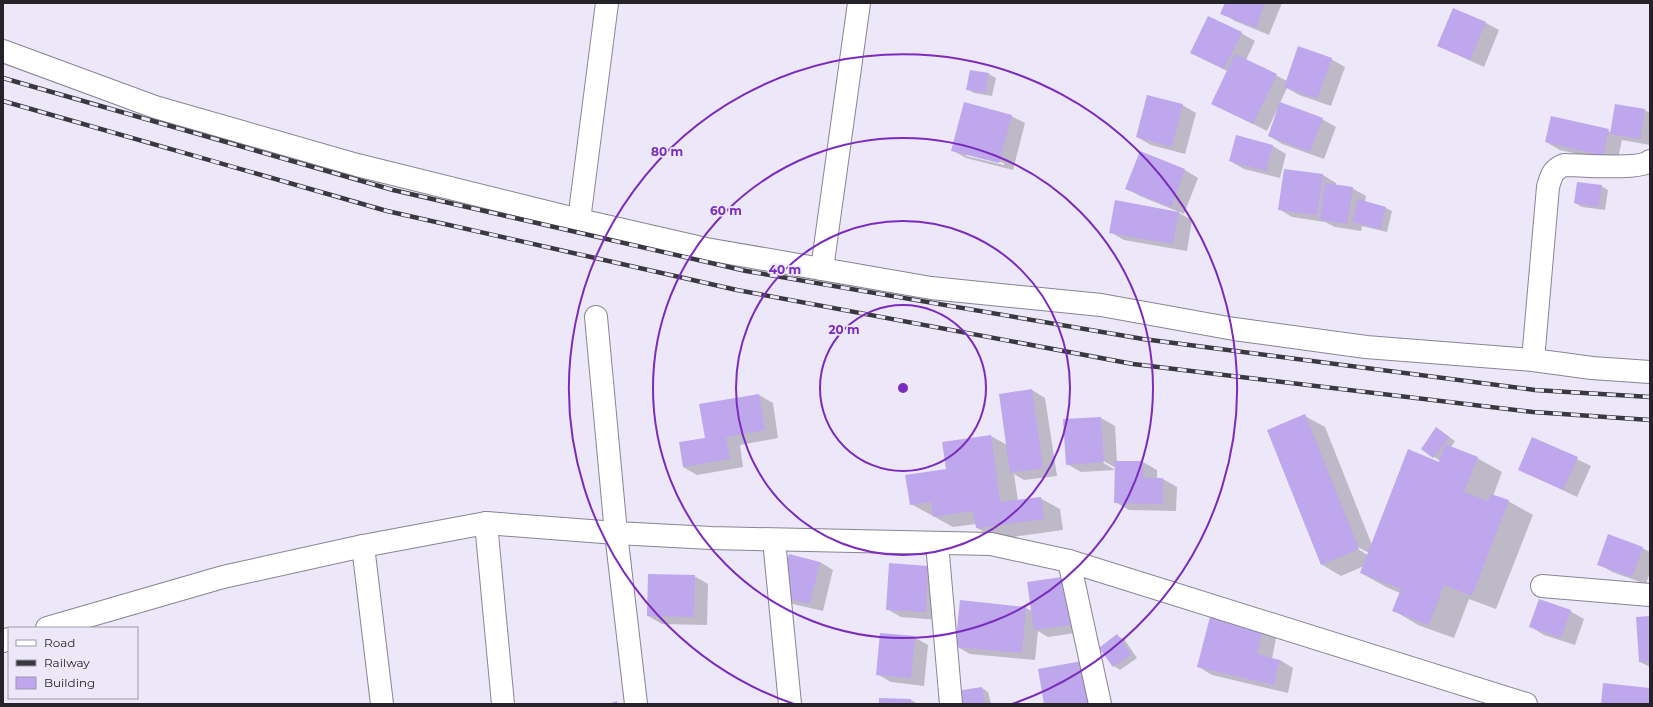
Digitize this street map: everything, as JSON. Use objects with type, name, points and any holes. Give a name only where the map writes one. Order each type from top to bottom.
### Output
[{"type":"street","points":[[579,220],[607,3]]},
{"type":"street","points":[[822,269],[859,3]]},
{"type":"street","points":[[3,51],[155,107],[357,165],[579,220],[706,249],[931,288],[1100,306],[1226,327],[1366,347],[1533,360],[1650,372]]},
{"type":"street","points":[[1533,360],[1548,187],[1551,176],[1557,168],[1564,165],[1632,166],[1647,164],[1650,161]]},
{"type":"street","points":[[596,317],[616,534],[636,704]]},
{"type":"street","points":[[486,524],[503,704]]},
{"type":"street","points":[[50,627],[223,577],[363,546],[486,524],[616,534],[774,540],[991,544],[1069,561],[1526,704]]},
{"type":"street","points":[[774,540],[790,704]]},
{"type":"street","points":[[937,543],[951,704]]},
{"type":"street","points":[[363,546],[382,704]]},
{"type":"street","points":[[1069,561],[1100,704]]},
{"type":"street","points":[[1542,586],[1650,595]]},
{"type":"building","points":[[1225,3],[1265,3],[1256,28],[1220,14]]},
{"type":"building","points":[[1453,8],[1486,22],[1470,60],[1437,46]]},
{"type":"building","points":[[1208,16],[1242,32],[1224,69],[1190,53]]},
{"type":"building","points":[[1298,46],[1332,58],[1317,99],[1284,87]]},
{"type":"building","points":[[1235,54],[1277,74],[1253,124],[1211,104]]},
{"type":"building","points":[[970,70],[989,73],[985,93],[966,90]]},
{"type":"building","points":[[1147,95],[1183,104],[1172,147],[1136,137]]},
{"type":"building","points":[[964,102],[1012,115],[999,163],[951,151]]},
{"type":"building","points":[[1280,102],[1323,118],[1310,152],[1268,136]]},
{"type":"building","points":[[1615,104],[1645,109],[1640,139],[1610,134]]},
{"type":"building","points":[[1551,116],[1609,129],[1603,156],[1545,142]]},
{"type":"building","points":[[1236,135],[1273,145],[1266,171],[1229,161]]},
{"type":"building","points":[[1140,151],[1185,169],[1171,207],[1125,189]]},
{"type":"building","points":[[1284,169],[1323,174],[1317,215],[1278,210]]},
{"type":"building","points":[[1577,182],[1602,185],[1598,207],[1574,203]]},
{"type":"building","points":[[1325,183],[1353,187],[1347,224],[1320,220]]},
{"type":"building","points":[[1358,199],[1386,207],[1380,229],[1352,222]]},
{"type":"building","points":[[1115,200],[1179,212],[1173,244],[1109,233]]},
{"type":"building","points":[[1032,389],[1043,468],[1010,473],[999,394]]},
{"type":"building","points":[[759,394],[765,430],[726,437],[730,459],[683,467],[679,442],[705,438],[699,404]]},
{"type":"building","points":[[1305,414],[1359,549],[1321,565],[1267,430]]},
{"type":"building","points":[[1101,417],[1104,462],[1066,465],[1063,419]]},
{"type":"building","points":[[1436,427],[1449,437],[1433,458],[1421,449]]},
{"type":"building","points":[[991,435],[1000,502],[1041,497],[1044,519],[976,528],[973,511],[933,517],[931,502],[910,505],[905,475],[946,469],[942,442]]},
{"type":"building","points":[[1532,437],[1578,457],[1563,490],[1518,470]]},
{"type":"building","points":[[1445,444],[1478,457],[1464,492],[1488,501],[1491,494],[1509,500],[1472,596],[1444,585],[1429,625],[1392,611],[1401,589],[1360,573],[1408,449],[1439,462]]},
{"type":"building","points":[[1115,461],[1143,461],[1143,478],[1163,478],[1163,504],[1114,503]]},
{"type":"building","points":[[1608,534],[1643,547],[1632,577],[1597,565]]},
{"type":"building","points":[[789,554],[820,562],[810,604],[778,596]]},
{"type":"building","points":[[889,563],[928,566],[926,612],[886,610]]},
{"type":"building","points":[[648,574],[695,575],[694,617],[647,616]]},
{"type":"building","points":[[1069,576],[1076,624],[1034,630],[1027,582]]},
{"type":"building","points":[[1539,599],[1571,610],[1561,638],[1529,627]]},
{"type":"building","points":[[960,600],[1026,607],[1022,653],[955,647]]},
{"type":"building","points":[[1650,616],[1650,661],[1639,662],[1636,617]]},
{"type":"building","points":[[1210,617],[1263,629],[1257,654],[1280,660],[1274,685],[1197,667]]},
{"type":"building","points":[[880,633],[915,636],[911,678],[876,675]]},
{"type":"building","points":[[1117,634],[1131,654],[1113,667],[1099,648]]},
{"type":"building","points":[[1082,661],[1089,704],[1044,704],[1038,669]]},
{"type":"building","points":[[1603,683],[1650,688],[1650,704],[1601,704]]},
{"type":"building","points":[[982,687],[985,704],[958,704],[956,691]]},
{"type":"building","points":[[879,698],[911,699],[911,704],[879,704]]},
{"type":"building","points":[[617,701],[618,704],[608,704]]},
{"type":"railway","points":[[3,78],[393,190],[746,271],[1143,339],[1535,390],[1650,397]]},
{"type":"railway","points":[[3,101],[387,211],[737,290],[1133,364],[1533,412],[1650,420]]}]
